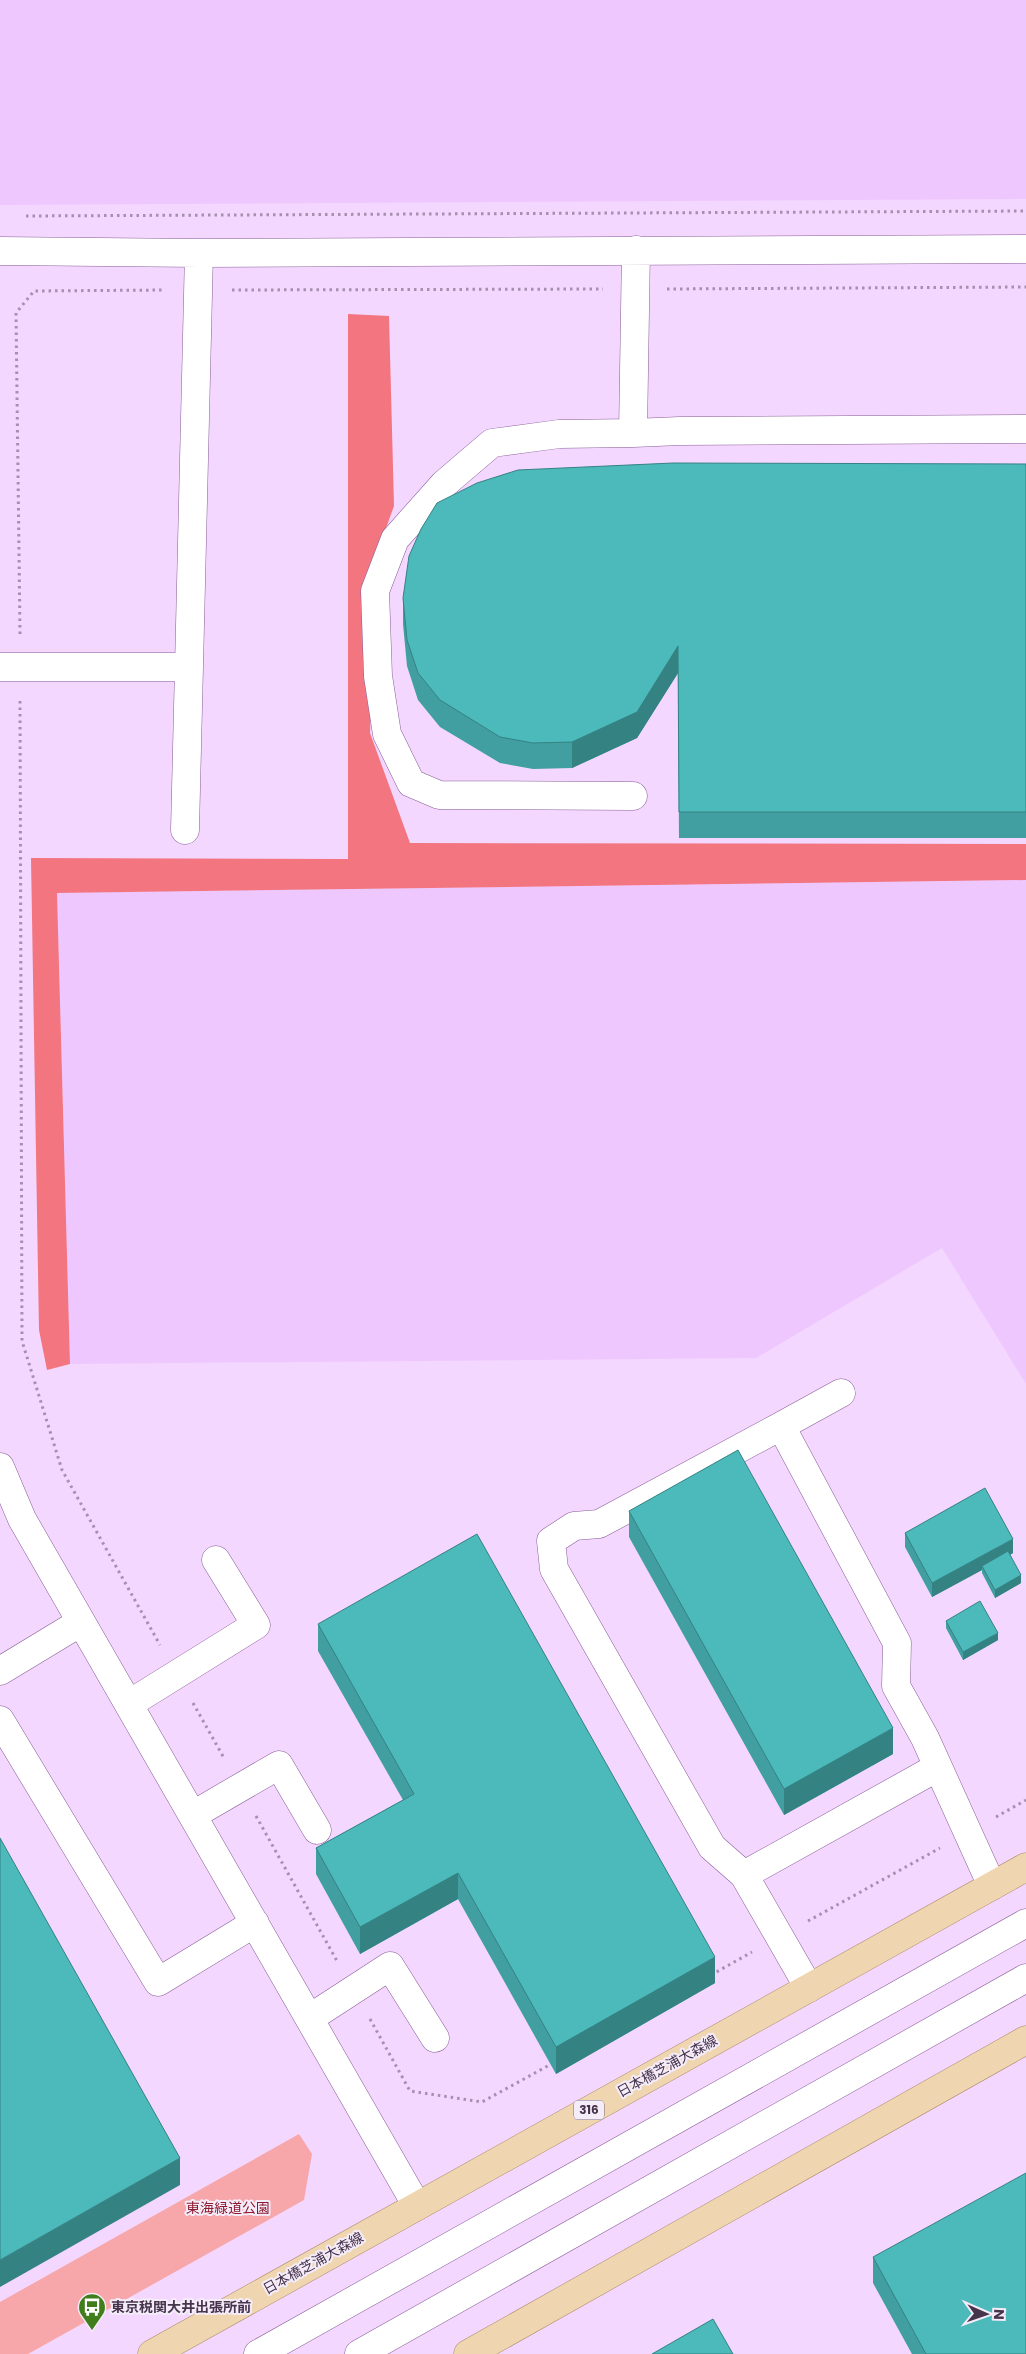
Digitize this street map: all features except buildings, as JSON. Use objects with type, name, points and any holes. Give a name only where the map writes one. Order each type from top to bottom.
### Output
[{"type":"main road","name":"日本橋芝浦大森線","points":[[152,2354],[1026,1867]]},
{"type":"main road","points":[[468,2354],[1026,2040]]},
{"type":"street","points":[[0,251],[199,253],[1026,249]]},
{"type":"street","points":[[633,433],[636,250]]},
{"type":"street","points":[[185,830],[199,253]]},
{"type":"street","points":[[633,796],[439,795],[412,782],[387,734],[378,676],[375,591],[395,539],[444,484],[492,443],[559,434],[690,431],[1026,429]]},
{"type":"street","points":[[10,667],[189,667]]},
{"type":"street","points":[[809,1988],[744,1875],[712,1847],[554,1569],[551,1541],[574,1526],[599,1524],[841,1393]]},
{"type":"street","points":[[781,1426],[897,1643],[896,1686],[938,1767],[992,1886]]},
{"type":"street","points":[[0,1467],[22,1519],[417,2206]]},
{"type":"street","points":[[129,1704],[256,1625],[216,1560]]},
{"type":"street","points":[[0,1670],[81,1622]]},
{"type":"street","points":[[0,1720],[158,1982],[256,1923]]},
{"type":"street","points":[[193,1815],[279,1765],[317,1830]]},
{"type":"street","points":[[744,1875],[938,1767]]},
{"type":"street","points":[[258,2354],[1026,1923]]},
{"type":"street","points":[[310,2018],[390,1966],[435,2038]]},
{"type":"street","points":[[359,2354],[1026,1978]]},
{"type":"path","points":[[24,216],[1026,211]]},
{"type":"path","points":[[559,2060],[482,2102],[410,2091],[62,1470],[22,1341],[10,667],[16,313],[34,291],[1026,287]]},
{"type":"path","points":[[704,1979],[1026,1800]]},
{"type":"shaded area","points":[[0,0],[1026,0],[1026,199],[0,205]]},
{"type":"shaded area","points":[[348,314],[389,316],[394,506],[377,553],[370,733],[410,843],[1026,844],[1026,880],[57,893],[70,1364],[47,1370],[39,1330],[31,858],[348,859]]},
{"type":"shaded area","points":[[1026,880],[1026,1384],[942,1248],[756,1358],[70,1364],[57,893]]},
{"type":"green space","name":"東海緑道公園","points":[[299,2134],[312,2154],[304,2200],[28,2354],[0,2354],[0,2302]]},
{"type":"place","name":"東京税関大井出張所前","points":[[92,2331]]}]
